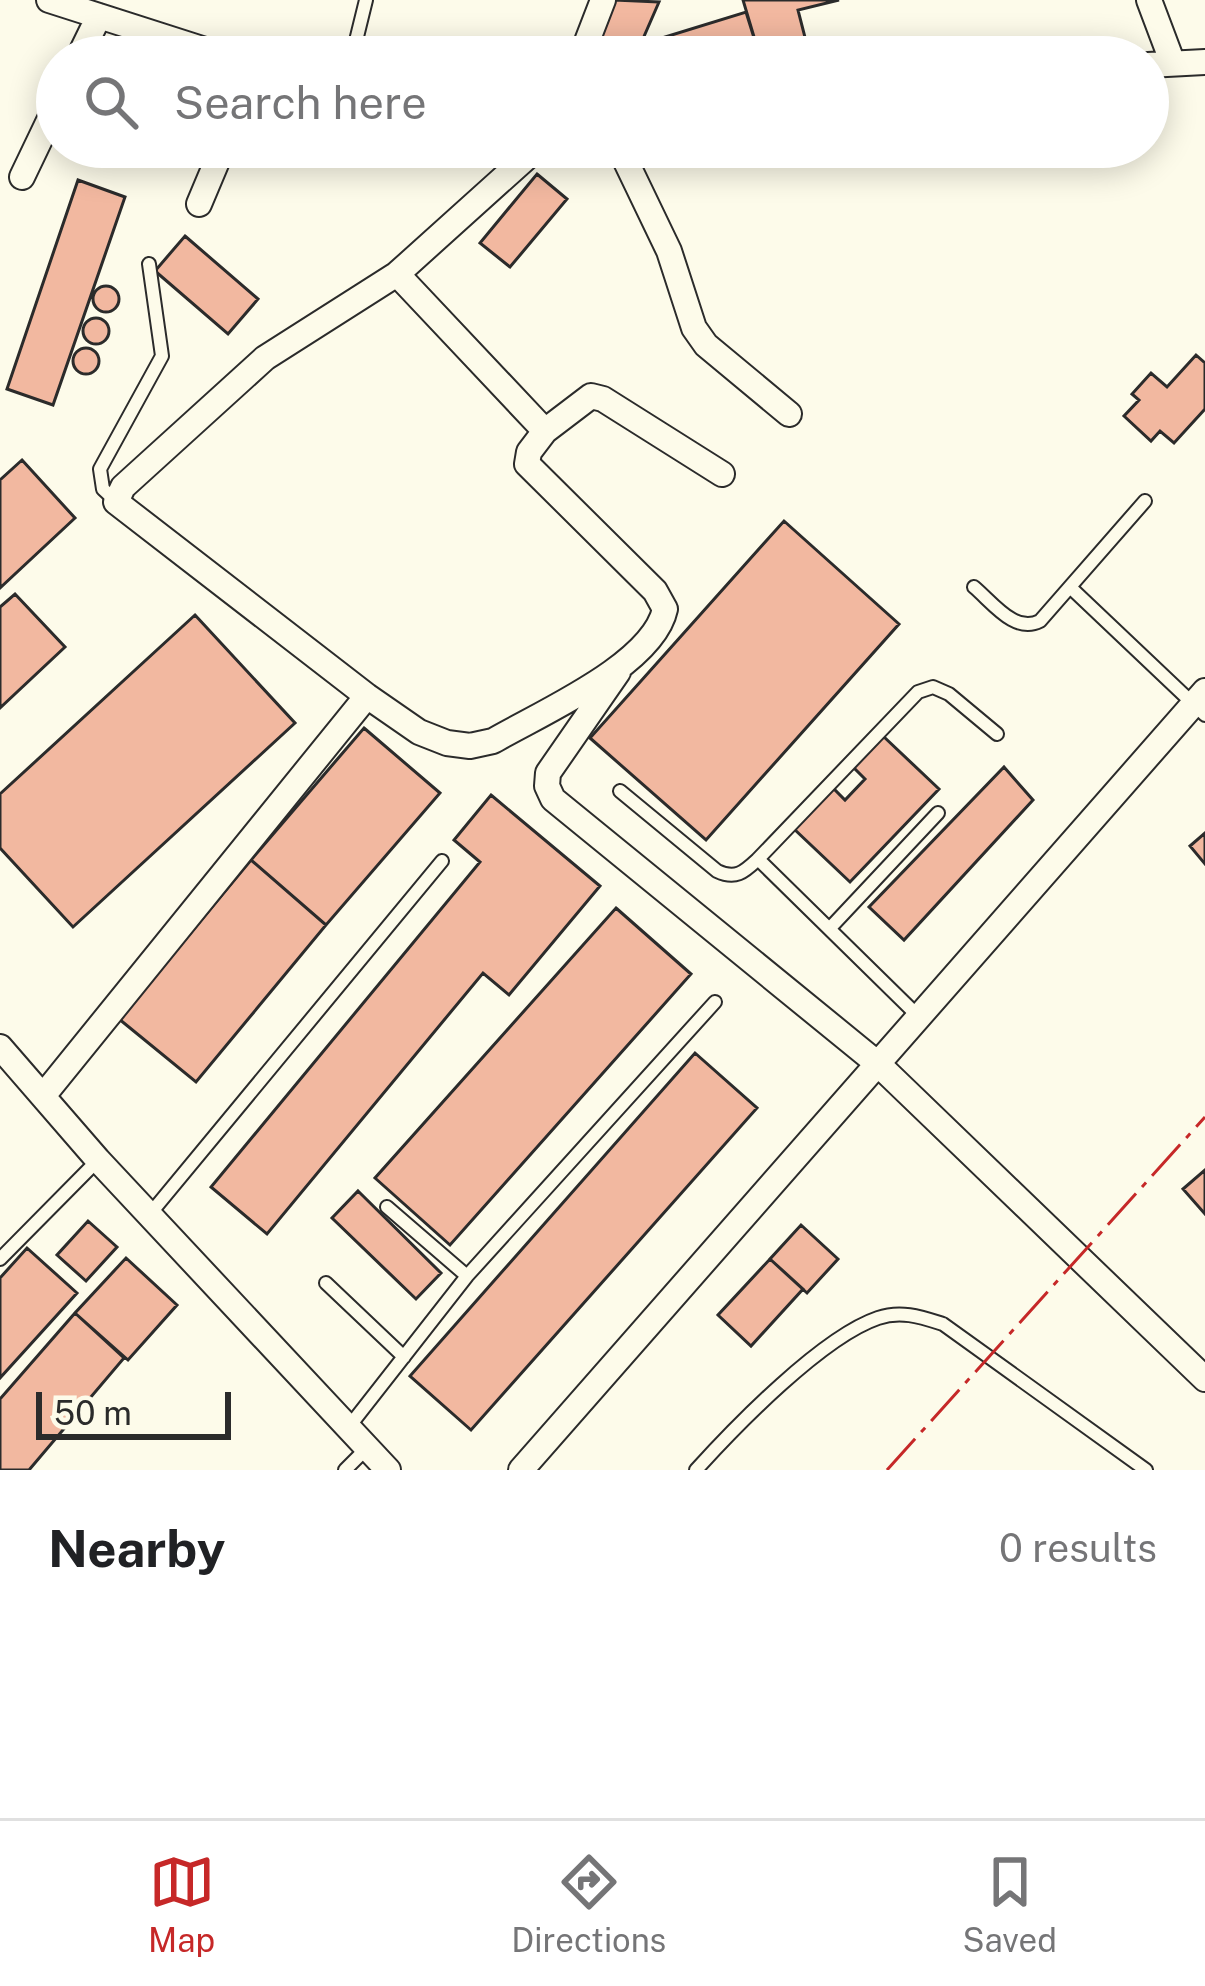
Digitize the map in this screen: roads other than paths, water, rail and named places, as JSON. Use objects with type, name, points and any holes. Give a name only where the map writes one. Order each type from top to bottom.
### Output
[{"type":"street","points":[[49,0],[161,36]]},
{"type":"street","points":[[589,36],[604,0]]},
{"type":"street","points":[[1149,0],[1155,36]]},
{"type":"street","points":[[89,36],[99,16]]},
{"type":"street","points":[[1169,63],[1205,62]]},
{"type":"street","points":[[22,177],[36,148]]},
{"type":"street","points":[[199,204],[214,168]]},
{"type":"street","points":[[515,168],[397,274],[265,358],[123,487],[116,502],[367,696],[419,732],[447,743],[493,742],[625,664]]},
{"type":"street","points":[[629,168],[669,250],[694,328],[706,345],[789,414]]},
{"type":"street","points":[[397,274],[545,431]]},
{"type":"street","points":[[722,474],[591,396],[545,431],[529,452],[527,464],[655,591],[665,609],[662,626],[625,664],[548,773],[553,799],[878,1064],[1205,1379]]},
{"type":"street","points":[[44,1096],[367,696]]},
{"type":"street","points":[[521,1470],[1202,703]]},
{"type":"street","points":[[0,1047],[98,1160],[388,1470]]},
{"type":"lane","points":[[357,36],[366,0]]},
{"type":"lane","points":[[116,502],[104,488],[100,469],[162,356],[149,264]]},
{"type":"lane","points":[[974,587],[1020,626],[1030,627],[1145,501]]},
{"type":"lane","points":[[1070,587],[1202,703]]},
{"type":"lane","points":[[620,791],[717,872],[730,877],[758,860],[918,692],[933,687],[949,694],[997,734]]},
{"type":"lane","points":[[831,927],[938,813]]},
{"type":"lane","points":[[758,860],[919,1017]]},
{"type":"lane","points":[[150,1214],[442,861]]},
{"type":"lane","points":[[348,1429],[467,1276],[715,1002]]},
{"type":"lane","points":[[0,1259],[98,1160]]},
{"type":"lane","points":[[387,1207],[467,1276]]},
{"type":"lane","points":[[326,1283],[404,1357]]},
{"type":"lane","points":[[696,1470],[749,1411],[836,1342],[878,1318],[910,1313],[943,1324],[1143,1469]]},
{"type":"lane","points":[[345,1470],[366,1449]]}]
